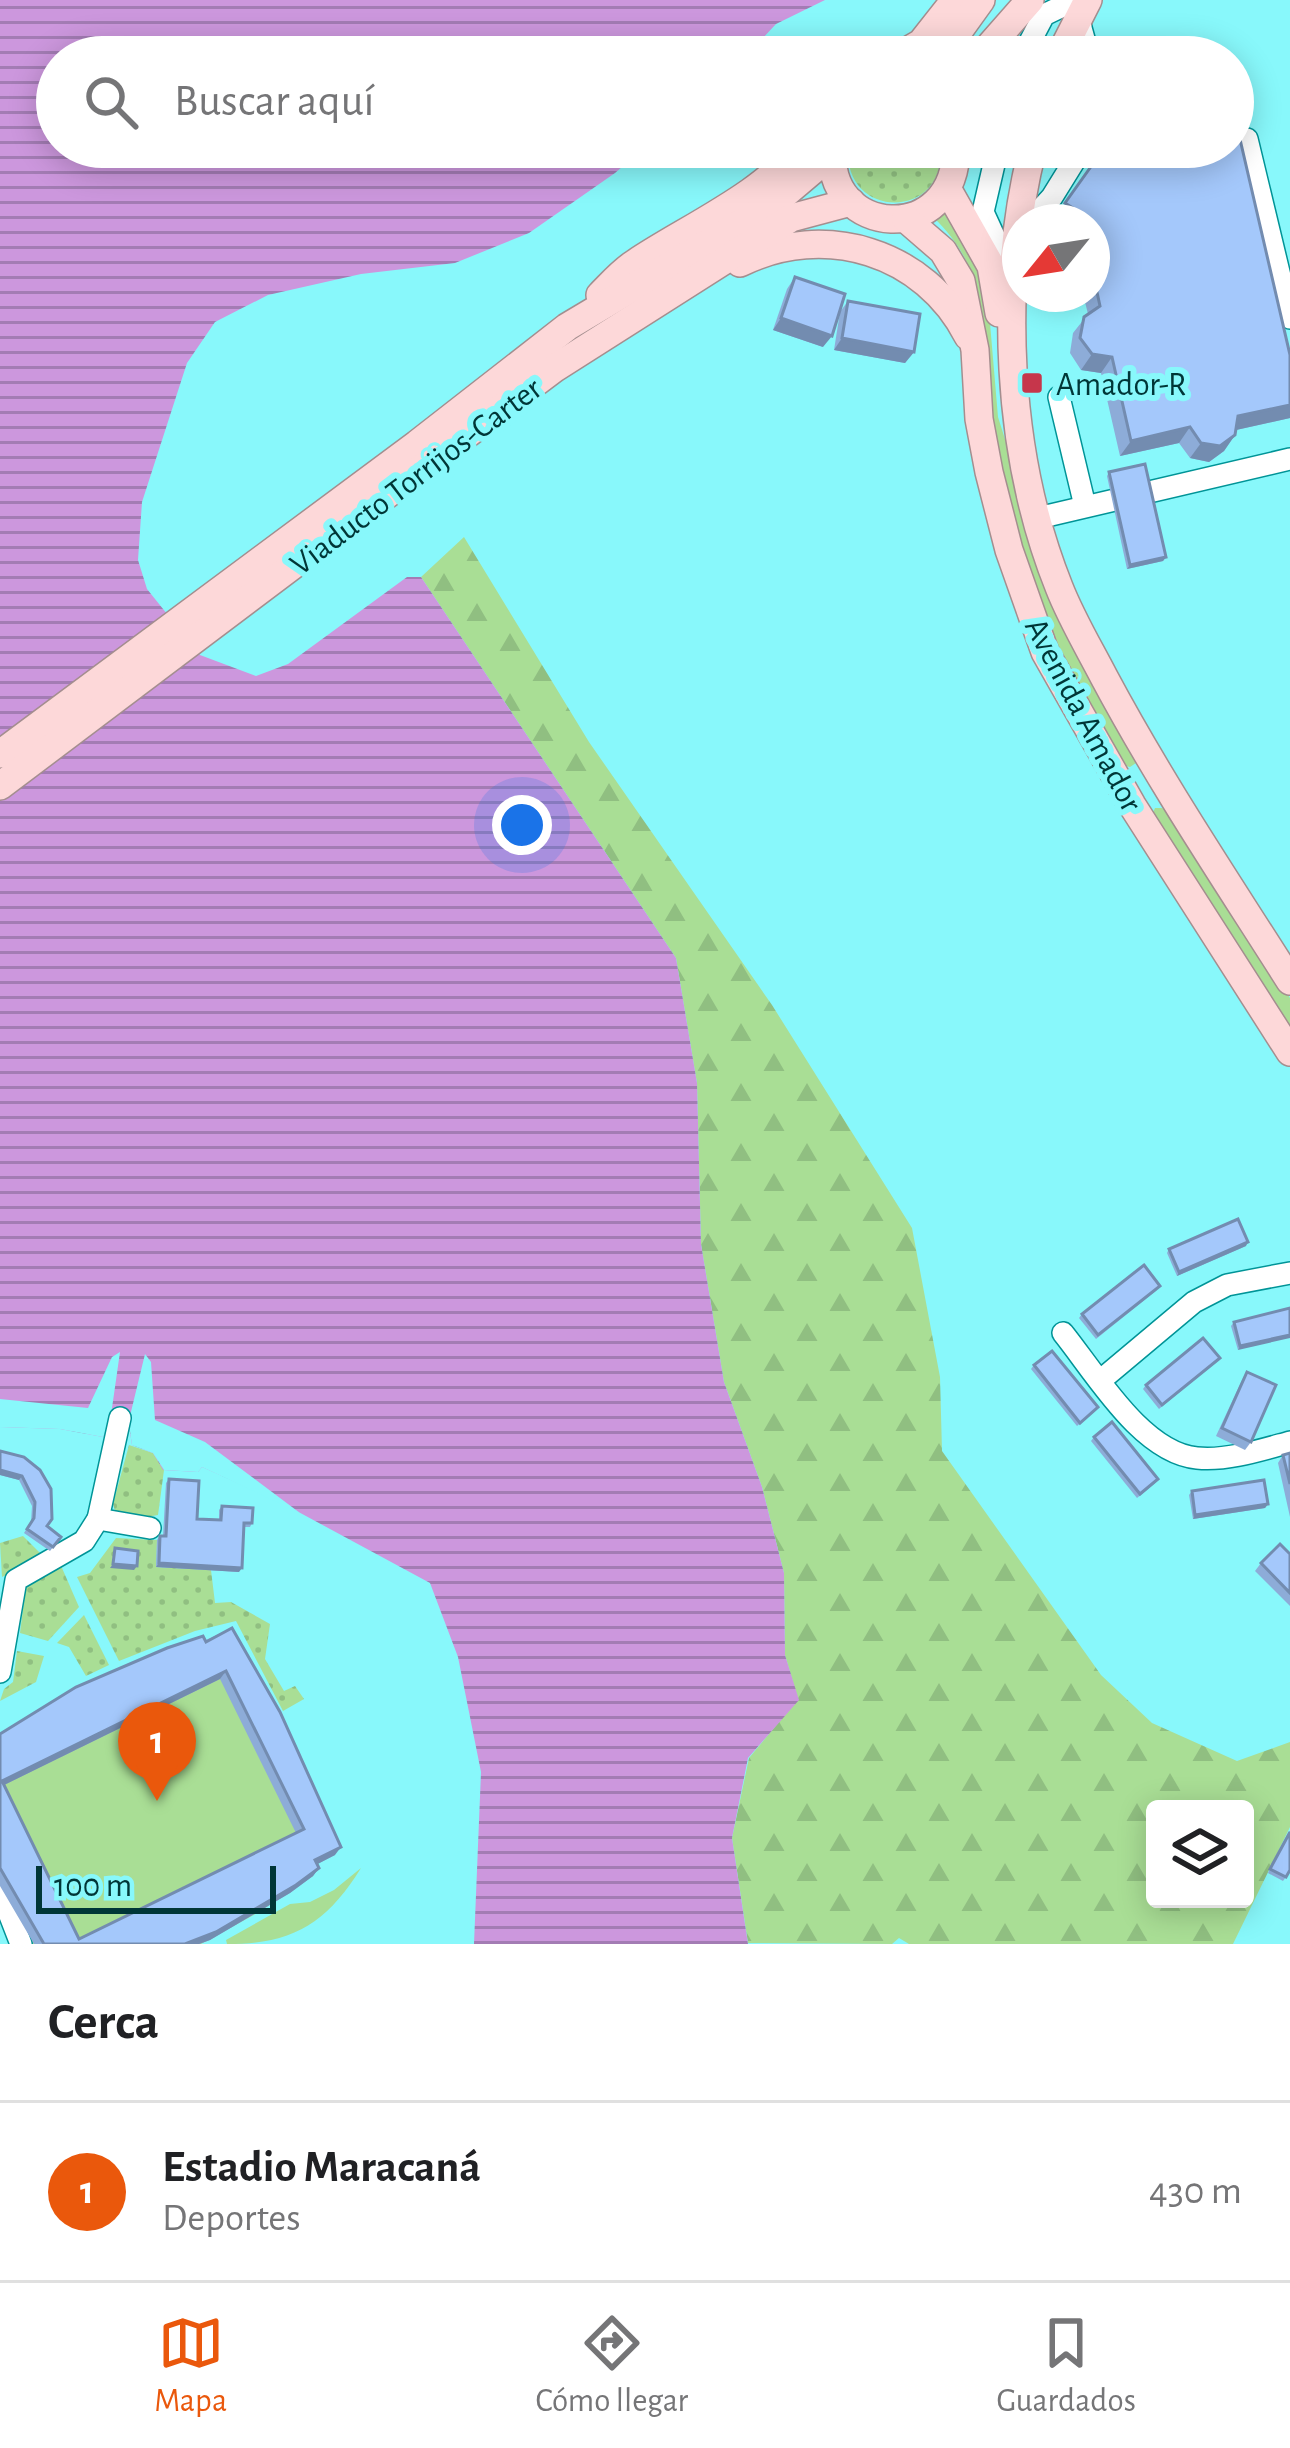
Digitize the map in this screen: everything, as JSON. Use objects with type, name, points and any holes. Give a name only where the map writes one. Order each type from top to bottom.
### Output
[{"type":"main road","points":[[927,36],[955,0]]},
{"type":"main road","points":[[955,36],[981,0]]},
{"type":"main road","points":[[998,36],[1030,0]]},
{"type":"main road","points":[[1068,36],[1080,6]]},
{"type":"main road","points":[[567,327],[630,266],[780,168]]},
{"type":"main road","name":"Viaducto Torrijos-Carter","points":[[0,786],[424,454],[567,327],[772,204],[813,168]]},
{"type":"main road","points":[[836,168],[840,188],[851,202],[876,217],[906,219],[922,214],[948,190],[956,168]]},
{"type":"main road","name":"Avenida Amador","points":[[1025,204],[1030,168]]},
{"type":"main road","name":"Avenida Amador","points":[[948,190],[991,266],[1000,328],[1013,356]]},
{"type":"main road","name":"Viaducto Torrijos-Carter","points":[[0,754],[424,454],[650,307],[791,218],[851,202]]},
{"type":"main road","name":"Avenida Amador","points":[[906,219],[953,264],[965,296],[989,472],[1024,601],[1045,652],[1132,805],[1290,1052]]},
{"type":"main road","points":[[650,307],[756,255],[804,245],[839,244],[874,251],[937,290],[975,350]]},
{"type":"main road","name":"Avenida Amador","points":[[1013,312],[1017,411],[1038,518],[1059,588],[1151,766],[1290,981]]},
{"type":"main road","points":[[1132,805],[1151,766]]},
{"type":"street","points":[[1033,36],[1044,14],[1080,6],[1085,36]]},
{"type":"street","points":[[993,168],[983,212],[1002,249]]},
{"type":"street","points":[[1046,204],[1070,168]]},
{"type":"street","points":[[1254,168],[1290,318]]},
{"type":"street","points":[[1058,397],[1085,506]]},
{"type":"street","points":[[1038,518],[1290,459]]},
{"type":"street","points":[[1101,1380],[1194,1302],[1227,1285],[1290,1273]]},
{"type":"street","points":[[1063,1333],[1148,1437],[1178,1455],[1202,1459],[1290,1442]]},
{"type":"street","points":[[0,1672],[6,1600],[16,1580],[84,1541],[98,1520],[120,1418]]},
{"type":"street","points":[[98,1520],[150,1528]]},
{"type":"street","points":[[1,1898],[22,1944]]},
{"type":"green space","points":[[851,168],[938,168],[928,188],[913,199],[895,202],[877,199],[861,189]]},
{"type":"green space","points":[[949,206],[987,288],[998,417],[1016,474],[1136,754],[1136,763],[1130,767],[1119,764],[1068,682],[1020,563],[990,428],[976,287],[960,250],[934,218]]},
{"type":"green space","points":[[464,537],[589,742],[772,1005],[912,1228],[940,1377],[942,1451],[1101,1675],[1152,1723],[1237,1761],[1290,1742],[1290,1827],[1254,1901],[1254,1800],[1146,1800],[1146,1908],[1251,1908],[1233,1944],[909,1944],[899,1938],[892,1944],[748,1943],[732,1838],[749,1758],[798,1699],[785,1655],[784,1573],[762,1487],[724,1382],[701,1244],[697,1083],[676,958],[421,577]]},
{"type":"green space","points":[[1155,808],[1172,816],[1290,998],[1290,1032],[1152,815]]},
{"type":"green space","points":[[129,1445],[153,1453],[164,1470],[158,1515],[141,1518],[115,1511]]},
{"type":"green space","points":[[23,1536],[43,1556],[2,1577],[0,1543]]},
{"type":"green space","points":[[116,1538],[157,1540],[156,1567],[211,1570],[215,1603],[231,1602],[270,1624],[265,1659],[284,1691],[295,1686],[304,1699],[283,1711],[236,1621],[195,1631],[119,1661],[77,1577],[90,1573]]},
{"type":"green space","points":[[62,1568],[79,1607],[48,1641],[20,1633],[26,1585]]},
{"type":"green space","points":[[84,1615],[109,1665],[86,1676],[69,1647],[57,1643]]},
{"type":"green space","points":[[226,1636],[313,1876],[201,1944],[32,1944],[0,1887],[0,1737]]},
{"type":"green space","points":[[17,1651],[44,1656],[36,1682],[0,1701],[13,1682]]},
{"type":"green space","points":[[361,1868],[335,1904],[306,1927],[271,1940],[227,1944],[226,1940],[290,1904],[310,1902],[334,1890]]},
{"type":"shaded area","points":[[0,0],[825,0],[776,24],[765,36],[36,36],[36,168],[621,168],[529,233],[455,263],[361,274],[268,295],[215,322],[187,363],[142,502],[138,560],[147,589],[200,655],[256,676],[288,664],[407,577],[421,577],[676,958],[697,1083],[701,1244],[724,1382],[762,1487],[784,1573],[785,1655],[799,1700],[748,1758],[732,1838],[748,1944],[474,1944],[481,1772],[458,1657],[430,1583],[280,1502],[202,1467],[198,1472],[163,1470],[153,1453],[132,1445],[128,1420],[111,1416],[103,1437],[60,1429],[0,1427]]},
{"type":"pier","points":[[120,1352],[111,1415],[129,1420],[145,1354],[151,1362],[155,1420],[205,1442],[300,1513],[202,1467],[198,1472],[164,1470],[153,1453],[132,1445],[129,1424],[107,1428],[103,1437],[60,1429],[0,1427],[0,1399],[88,1408],[112,1357]]},
{"type":"building","points":[[1090,168],[1247,168],[1290,355],[1290,405],[1238,416],[1235,435],[1220,446],[1201,443],[1190,427],[1131,441],[1112,357],[1092,354],[1080,338],[1084,317],[1110,312],[1110,204],[1067,204]]},
{"type":"building","points":[[795,277],[845,294],[832,336],[781,318]]},
{"type":"building","points":[[848,301],[920,314],[914,352],[842,338]]},
{"type":"building","points":[[1145,464],[1166,557],[1130,565],[1109,472]]},
{"type":"building","points":[[1238,1219],[1248,1242],[1179,1272],[1169,1249]]},
{"type":"building","points":[[1144,1265],[1160,1286],[1098,1335],[1082,1314]]},
{"type":"building","points":[[1290,1308],[1290,1335],[1240,1346],[1234,1322]]},
{"type":"building","points":[[1203,1338],[1220,1358],[1162,1405],[1146,1385]]},
{"type":"building","points":[[1052,1351],[1098,1407],[1080,1423],[1034,1365]]},
{"type":"building","points":[[1247,1372],[1276,1385],[1251,1442],[1222,1428]]},
{"type":"building","points":[[1112,1422],[1158,1479],[1140,1494],[1094,1437]]},
{"type":"building","points":[[0,1451],[24,1457],[40,1470],[51,1489],[52,1519],[47,1526],[61,1537],[53,1547],[27,1529],[35,1502],[22,1476],[0,1470]]},
{"type":"building","points":[[1290,1453],[1290,1484],[1283,1455]]},
{"type":"building","points":[[169,1479],[199,1481],[197,1519],[221,1520],[222,1506],[253,1508],[252,1523],[244,1523],[242,1568],[159,1563],[160,1536],[166,1536]]},
{"type":"building","points":[[1264,1480],[1268,1504],[1195,1515],[1192,1491]]},
{"type":"building","points":[[1280,1544],[1290,1554],[1290,1593],[1261,1563]]},
{"type":"building","points":[[115,1548],[138,1551],[137,1566],[113,1564]]},
{"type":"building","points":[[232,1628],[280,1712],[341,1847],[315,1860],[319,1868],[296,1885],[216,1932],[185,1944],[44,1944],[0,1868],[0,1734],[76,1687],[167,1648],[203,1636],[206,1642]],"holes":[[[226,1671],[304,1829],[79,1939],[2,1781]]]},
{"type":"building","points":[[1290,1832],[1290,1870],[1286,1877],[1270,1869]]},
{"type":"place","name":"Amador-R","points":[[1032,383]]},
{"type":"place","name":"Estadio Maracaná","points":[[157,1801]]}]
